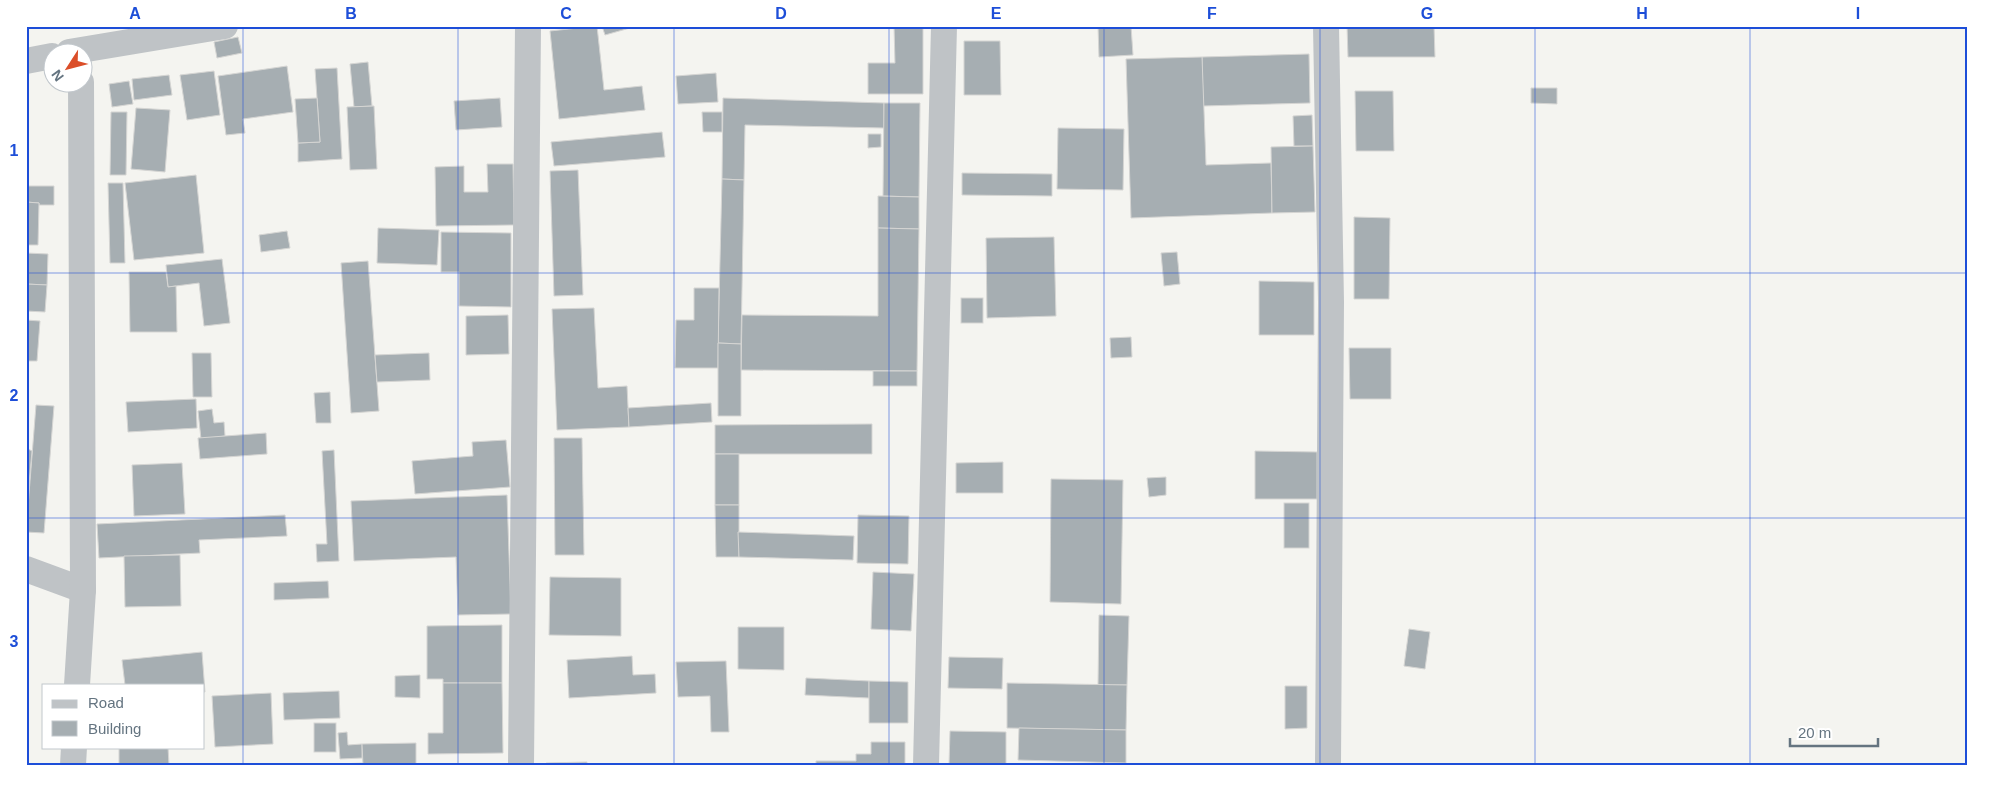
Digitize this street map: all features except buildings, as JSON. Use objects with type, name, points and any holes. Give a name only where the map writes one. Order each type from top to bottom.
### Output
[{"type":"street","points":[[92,49],[225,26]]},
{"type":"street","points":[[521,765],[528,26]]},
{"type":"street","points":[[926,765],[944,26]]},
{"type":"street","points":[[1326,26],[1331,302],[1328,765]]},
{"type":"street","points":[[26,61],[42,58]]},
{"type":"street","points":[[77,684],[83,590],[81,92]]},
{"type":"street","points":[[26,569],[83,590]]},
{"type":"street","points":[[72,765],[74,748]]}]
